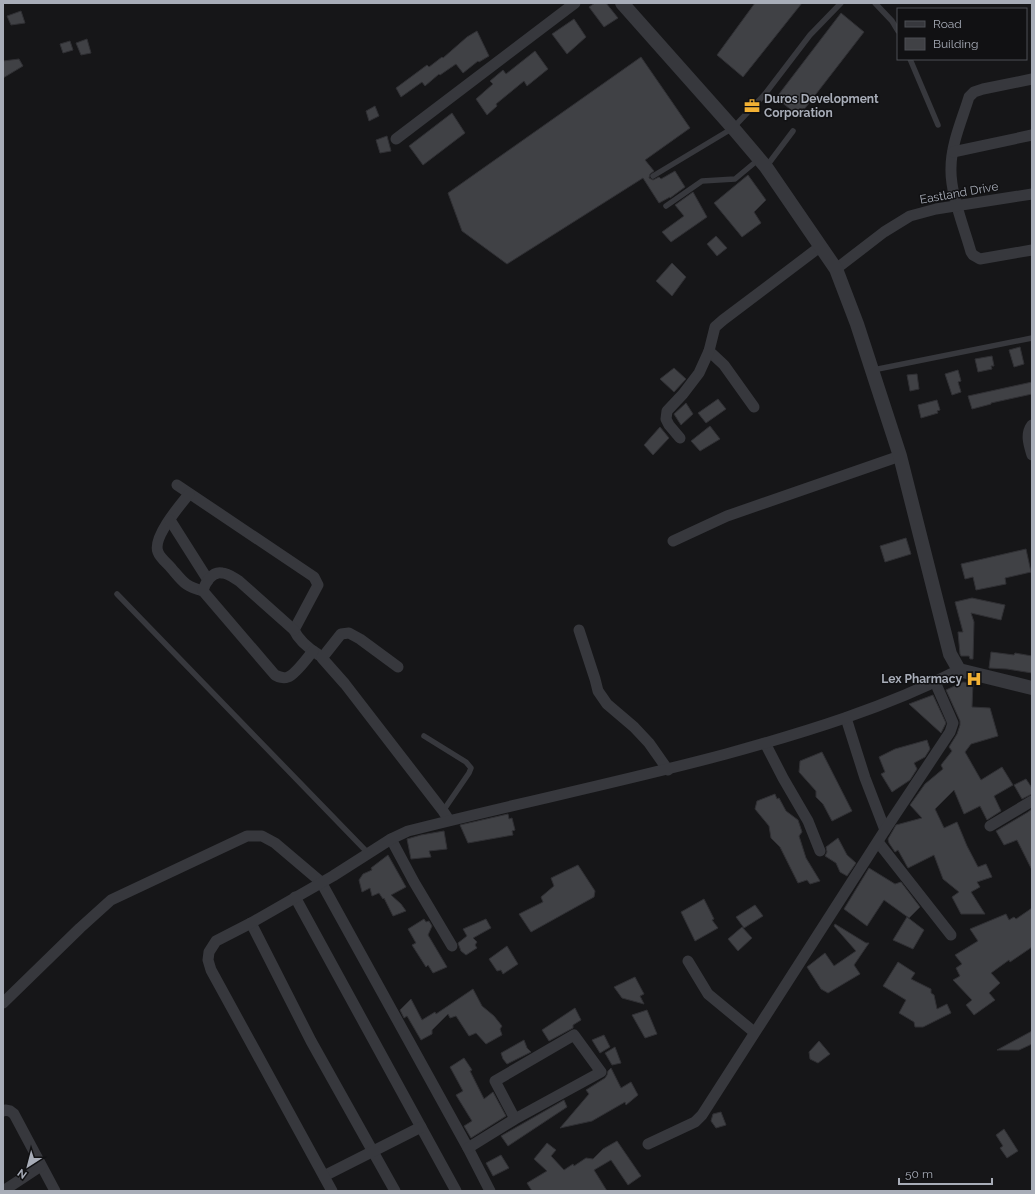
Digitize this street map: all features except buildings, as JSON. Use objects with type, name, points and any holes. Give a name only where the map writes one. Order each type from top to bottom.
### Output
[{"type":"street","points":[[396,139],[574,3]]},
{"type":"street","points":[[622,3],[733,128],[762,163],[836,269],[857,324],[900,456],[950,654],[959,670]]},
{"type":"street","points":[[1032,79],[974,92],[969,97],[953,152],[951,168],[952,183],[957,205],[971,252],[976,258],[1032,250]]},
{"type":"street","points":[[953,152],[1032,135]]},
{"type":"street","name":"Eastland Drive","points":[[836,269],[884,232],[910,216],[957,205],[1032,194]]},
{"type":"street","points":[[680,438],[666,419],[667,411],[683,394],[699,373],[710,351],[715,327],[821,246]]},
{"type":"street","points":[[710,351],[724,365],[754,407]]},
{"type":"street","points":[[1032,425],[1029,429],[1028,437],[1032,455]]},
{"type":"street","points":[[673,541],[727,516],[900,456]]},
{"type":"street","points":[[177,486],[314,576],[318,584],[294,630]]},
{"type":"street","points":[[189,494],[170,520],[160,537],[157,547],[158,554],[184,583],[191,588],[203,591],[275,675],[281,678],[288,677],[342,634],[349,633],[360,639],[398,667]]},
{"type":"street","points":[[170,520],[208,580]]},
{"type":"street","points":[[203,591],[204,585],[208,580],[215,574],[222,572],[239,581],[294,630],[298,638],[318,654],[345,684],[446,816]]},
{"type":"street","points":[[579,630],[598,691],[607,704],[634,727],[649,743],[668,770]]},
{"type":"street","points":[[332,1191],[211,970],[208,960],[209,952],[216,941],[251,923],[322,882],[391,839],[408,830],[446,816],[668,770],[766,743],[889,703],[959,670],[1032,688]]},
{"type":"street","points":[[648,1144],[695,1122],[702,1115],[754,1032],[953,727],[952,718],[935,682]]},
{"type":"street","points":[[846,718],[865,778],[885,830]]},
{"type":"street","points":[[766,743],[783,778],[808,821],[820,851]]},
{"type":"street","points":[[990,826],[1032,801]]},
{"type":"street","points":[[3,1003],[111,900],[247,836],[262,836],[275,843],[322,882],[468,1148],[490,1191]]},
{"type":"street","points":[[391,839],[414,882],[452,946]]},
{"type":"street","points":[[878,842],[951,935]]},
{"type":"street","points":[[294,897],[456,1191]]},
{"type":"street","points":[[251,923],[311,1041],[394,1191]]},
{"type":"street","points":[[688,960],[708,994],[754,1032]]},
{"type":"street","points":[[468,1148],[515,1119],[601,1072],[574,1035],[495,1081],[515,1119]]},
{"type":"street","points":[[3,1111],[10,1111],[14,1114],[55,1191]]},
{"type":"street","points":[[324,1176],[421,1127]]},
{"type":"street","points":[[3,1191],[41,1166]]},
{"type":"lane","points":[[653,176],[733,128],[765,94],[810,35],[841,3]]},
{"type":"lane","points":[[875,3],[892,21],[897,29]]},
{"type":"lane","points":[[910,60],[938,124]]},
{"type":"lane","points":[[666,206],[702,181],[735,179],[762,163],[793,131]]},
{"type":"lane","points":[[872,370],[1032,338]]},
{"type":"lane","points":[[116,594],[368,853]]},
{"type":"lane","points":[[424,736],[466,762],[471,768],[446,816]]},
{"type":"place","name":"Duros Development Corporation","points":[[752,106]]},
{"type":"place","name":"Lex Pharmacy","points":[[974,679]]}]
